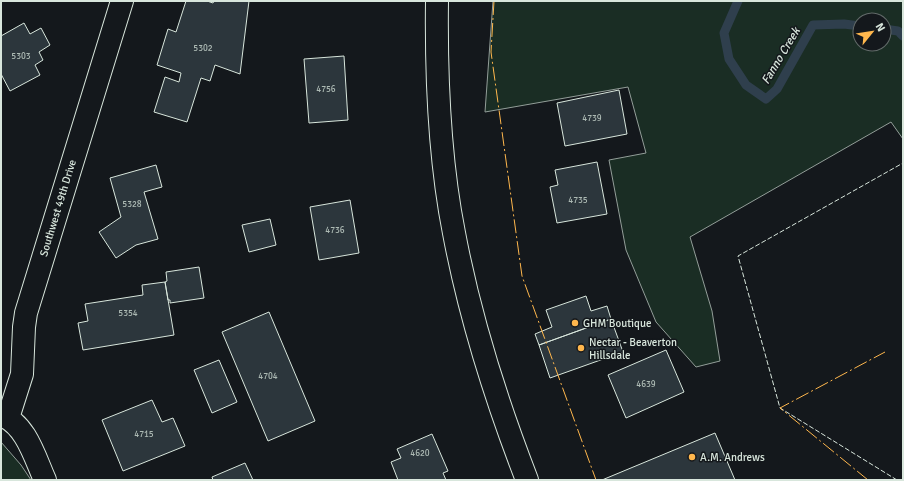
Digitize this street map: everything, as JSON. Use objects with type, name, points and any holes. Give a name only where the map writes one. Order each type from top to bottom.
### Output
[{"type":"street","name":"Southwest 49th Drive","points":[[4,417],[22,374],[26,313],[122,1]]},
{"type":"street","points":[[437,1],[437,69],[442,151],[454,232],[489,374],[527,480]]},
{"type":"street","points":[[4,417],[23,434],[45,480]]},
{"type":"green space","points":[[493,1],[903,1],[903,139],[891,122],[690,237],[712,311],[720,361],[696,367],[656,322],[626,250],[609,160],[646,153],[628,87],[485,112]]},
{"type":"green space","points":[[1,442],[21,465],[31,480],[1,480]]},
{"type":"building","points":[[186,1],[207,1],[213,3],[214,1],[249,1],[240,74],[215,65],[210,81],[201,78],[187,122],[154,112],[165,77],[179,82],[181,73],[157,65],[168,29],[176,32]]},
{"type":"building","points":[[24,23],[30,34],[41,28],[50,45],[39,52],[43,60],[35,65],[40,75],[10,91],[1,74],[1,36]]},
{"type":"building","points":[[344,56],[348,120],[309,123],[304,59]]},
{"type":"building","points":[[619,90],[627,134],[565,146],[557,103]]},
{"type":"building","points":[[597,162],[607,214],[557,223],[550,187],[558,185],[555,170]]},
{"type":"building","points":[[156,165],[162,187],[144,192],[158,239],[136,245],[116,258],[99,232],[121,217],[110,178]]},
{"type":"building","points":[[350,200],[359,253],[319,260],[310,207]]},
{"type":"building","points":[[270,219],[276,245],[249,252],[242,225]]},
{"type":"building","points":[[199,267],[204,298],[170,303],[170,300],[168,300],[165,282],[167,281],[166,272]]},
{"type":"building","points":[[165,282],[174,335],[83,350],[78,323],[88,321],[85,304],[143,295],[142,285]]},
{"type":"building","name":"GHM Boutique","points":[[586,296],[591,311],[607,306],[611,319],[539,345],[535,334],[552,327],[546,310]]},
{"type":"building","points":[[269,312],[315,421],[268,441],[222,332]]},
{"type":"building","name":"Nectar - Beaverton Hillsdale","points":[[611,319],[623,352],[550,378],[539,345]]},
{"type":"building","points":[[666,350],[684,392],[626,418],[608,375]]},
{"type":"building","points":[[219,360],[237,402],[212,413],[194,370]]},
{"type":"building","points":[[152,400],[162,422],[173,418],[185,446],[123,471],[102,420]]},
{"type":"building","name":"A.M. Andrews","points":[[715,433],[735,480],[602,480]]},
{"type":"building","points":[[432,434],[448,471],[443,473],[446,480],[398,480],[391,462],[401,458],[397,449]]},
{"type":"building","points":[[245,463],[253,480],[213,480],[212,477]]},
{"type":"waterway","name":"Fanno Creek","points":[[738,1],[724,33],[729,59],[746,85],[766,99],[777,89],[813,25],[852,25]]},
{"type":"waterway","name":"Fanno Creek","points":[[892,30],[898,31],[903,36]]},
{"type":"fence","points":[[897,480],[780,408],[738,256],[903,163]]},
{"type":"power","points":[[494,1],[491,52],[522,276],[596,480]]},
{"type":"power","points":[[868,480],[780,408],[885,352]]},
{"type":"place","name":"GHM Boutique","points":[[575,323]]},
{"type":"place","name":"Nectar - Beaverton Hillsdale","points":[[581,348]]},
{"type":"place","name":"A.M. Andrews","points":[[692,457]]}]
